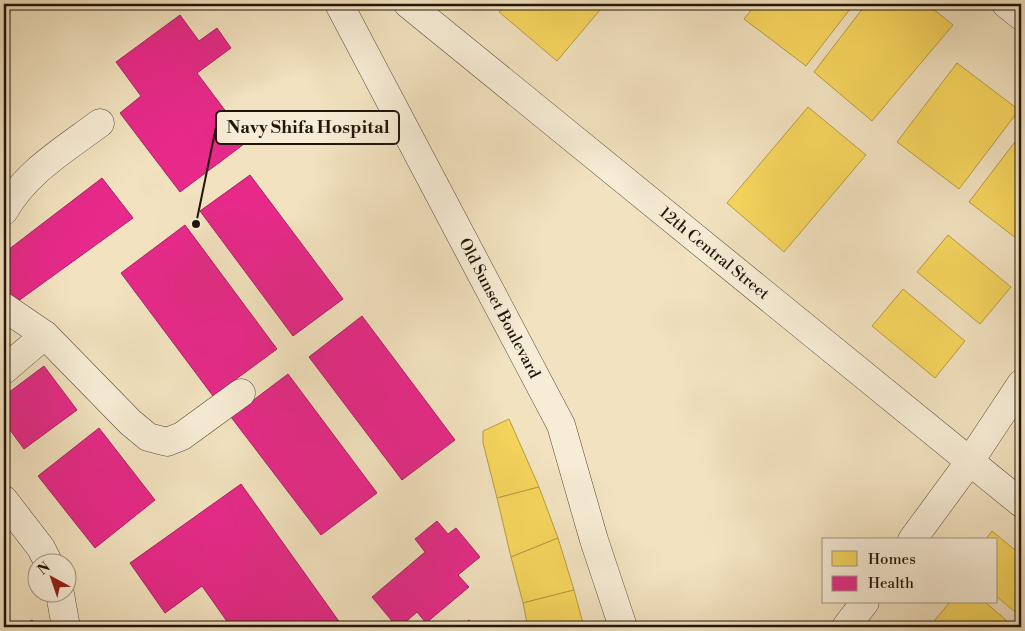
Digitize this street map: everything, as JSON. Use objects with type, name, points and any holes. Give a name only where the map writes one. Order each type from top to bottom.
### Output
[{"type":"street","name":"Old Sunset Boulevard","points":[[340,4],[561,425],[594,540],[623,627]]},
{"type":"street","name":"12th Central Street","points":[[408,4],[1021,504]]},
{"type":"street","points":[[1006,4],[1021,16]]},
{"type":"street","points":[[7,198],[30,176],[100,123]]},
{"type":"street","points":[[4,307],[45,334],[130,422],[148,437],[167,442],[182,436],[241,393]]},
{"type":"street","points":[[4,370],[45,334]]},
{"type":"street","points":[[913,538],[970,461],[1021,384]]},
{"type":"street","points":[[4,500],[44,554]]},
{"type":"street","points":[[62,604],[66,627]]},
{"type":"street","points":[[846,627],[863,604]]},
{"type":"building: Homes","points":[[506,4],[605,4],[557,61],[499,12]]},
{"type":"building: Homes","points":[[756,4],[854,4],[806,66],[744,19]]},
{"type":"building: Homes","points":[[866,4],[927,4],[953,25],[872,121],[814,72]]},
{"type":"building: Homes","points":[[957,63],[1019,110],[959,189],[897,142]]},
{"type":"building: Homes","points":[[808,107],[866,155],[784,252],[727,203]]},
{"type":"building: Homes","points":[[1021,134],[1021,242],[969,202]]},
{"type":"building: Homes","points":[[948,235],[1011,287],[980,324],[917,272]]},
{"type":"building: Homes","points":[[903,289],[965,341],[935,378],[872,326]]},
{"type":"building: Homes","points":[[509,419],[539,487],[497,498],[483,443],[483,431]]},
{"type":"building: Homes","points":[[539,487],[558,538],[511,557],[497,498]]},
{"type":"building: Homes","points":[[992,531],[1021,555],[1021,617],[998,598],[998,538],[987,538]]},
{"type":"building: Homes","points":[[558,538],[574,590],[523,603],[511,557]]},
{"type":"building: Homes","points":[[574,590],[584,627],[528,627],[523,603]]},
{"type":"building: Homes","points":[[948,604],[987,604],[1014,627],[929,627]]},
{"type":"building: Health","points":[[180,15],[199,41],[217,28],[231,48],[197,73],[248,141],[180,192],[120,113],[141,96],[116,62]]},
{"type":"building: Health","points":[[250,175],[343,299],[293,336],[200,211]]},
{"type":"building: Health","points":[[102,178],[133,218],[14,304],[4,291],[4,253]]},
{"type":"building: Health","points":[[185,225],[277,349],[213,396],[121,273]]},
{"type":"building: Health","points":[[362,316],[455,440],[402,480],[309,357]]},
{"type":"building: Health","points":[[44,366],[77,410],[24,449],[4,422],[4,396]]},
{"type":"building: Health","points":[[288,374],[377,493],[321,535],[231,417]]},
{"type":"building: Health","points":[[99,428],[155,500],[95,548],[38,476]]},
{"type":"building: Health","points":[[241,484],[343,627],[231,627],[202,586],[165,613],[130,563]]},
{"type":"building: Health","points":[[437,521],[448,534],[456,528],[480,557],[458,575],[469,587],[426,623],[417,612],[400,627],[397,627],[372,597],[425,552],[415,539]]},
{"type":"building: Health","points":[[32,620],[37,627],[22,627]]},
{"type":"building: Health","points":[[469,620],[474,627],[459,627]]},
{"type":"place","name":"Navy Shifa Hospital","points":[[196,224]]}]
